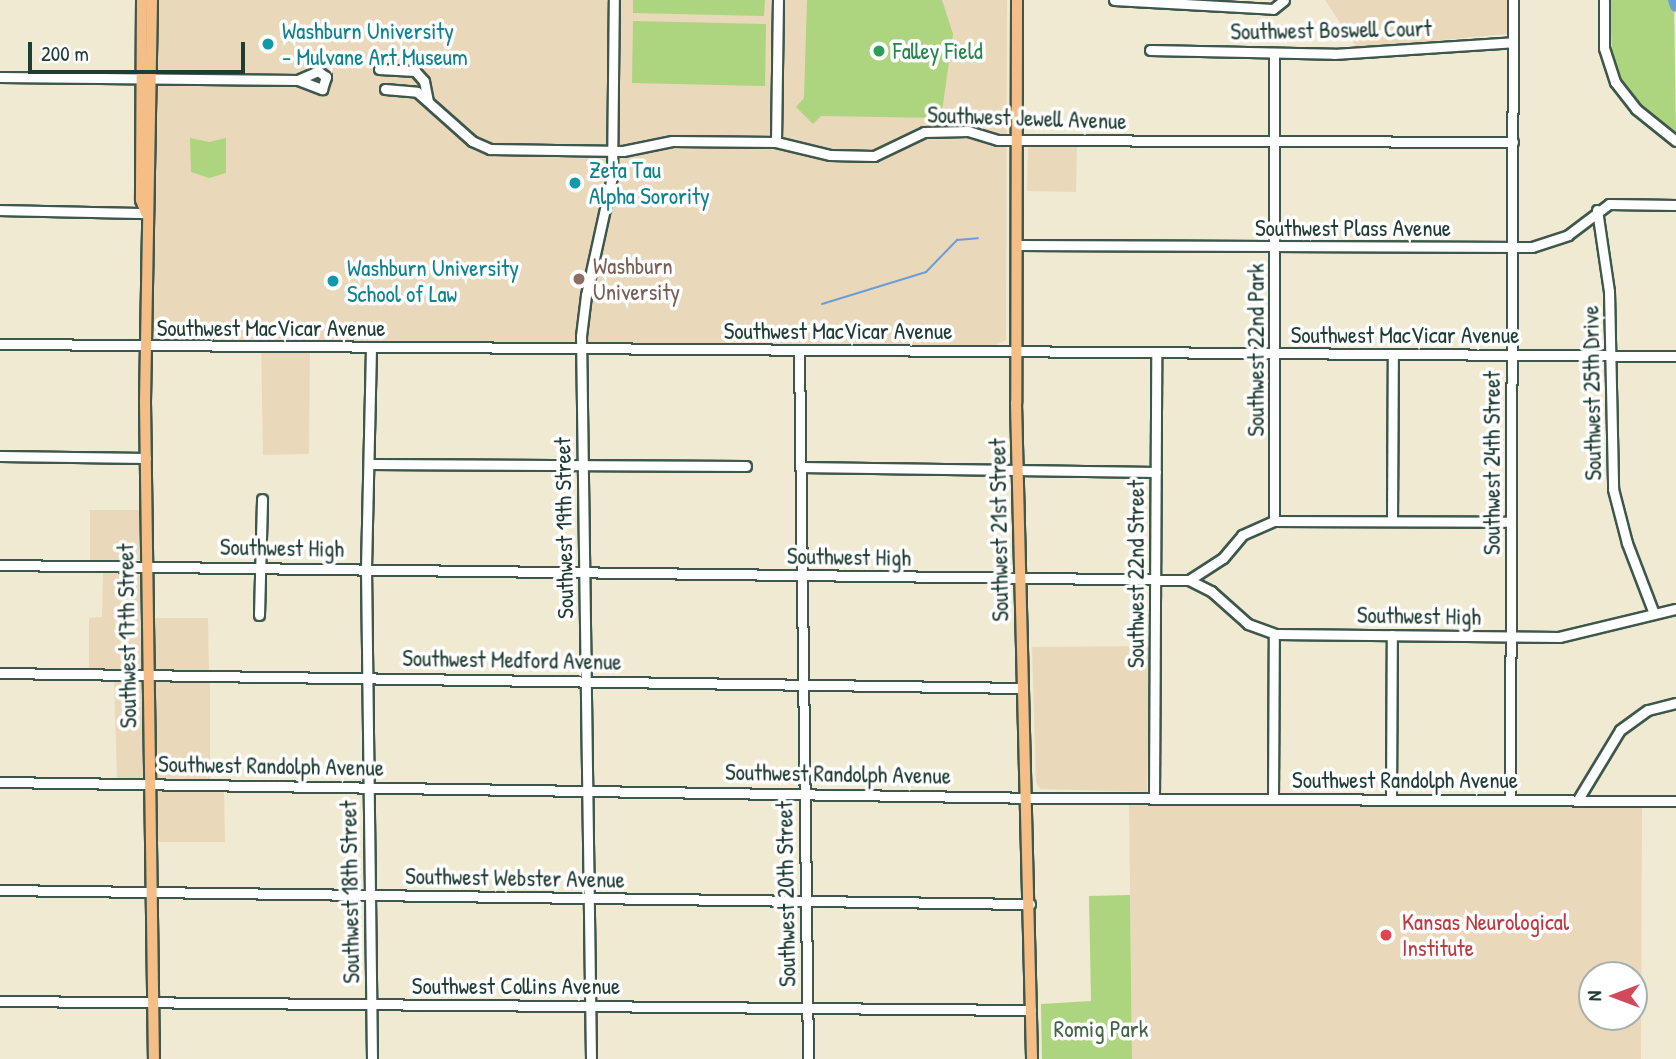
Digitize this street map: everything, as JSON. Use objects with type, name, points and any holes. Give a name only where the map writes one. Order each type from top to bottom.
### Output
[{"type":"main road","name":"Southwest 17th Street","points":[[142,0],[151,200],[146,213],[145,346],[154,1059]]},
{"type":"main road","name":"Southwest 17th Street","points":[[147,78],[152,0]]},
{"type":"main road","name":"Southwest 21st Street","points":[[1017,0],[1020,578],[1032,1059]]},
{"type":"street","name":"Southwest 19th Street","points":[[591,1059],[581,349],[586,295],[610,199],[614,0]]},
{"type":"street","points":[[776,142],[778,0]]},
{"type":"street","points":[[1114,0],[1273,9],[1284,0]]},
{"type":"street","name":"Southwest 24th Street","points":[[1510,800],[1513,0]]},
{"type":"street","points":[[1604,0],[1604,48],[1615,82],[1636,109],[1676,141]]},
{"type":"street","name":"Southwest Boswell Court","points":[[1150,50],[1275,54],[1513,42]]},
{"type":"street","name":"Southwest 22nd Park","points":[[1274,521],[1275,54]]},
{"type":"street","name":"Southwest Jewell Avenue","points":[[379,69],[415,71],[424,81],[428,101],[484,148],[613,152],[672,141],[776,142],[830,155],[874,156],[924,132],[968,131],[998,140],[1513,142]]},
{"type":"street","points":[[0,77],[298,80]]},
{"type":"street","points":[[385,89],[414,90],[428,101]]},
{"type":"street","points":[[1597,210],[1609,204],[1676,205]]},
{"type":"street","points":[[0,210],[146,213]]},
{"type":"street","name":"Southwest Plass Avenue","points":[[1017,245],[1513,247],[1550,244],[1583,225],[1597,210]]},
{"type":"street","name":"Southwest 25th Drive","points":[[1597,210],[1606,262],[1613,489],[1627,543],[1653,611]]},
{"type":"street","name":"Southwest MacVicar Avenue","points":[[0,344],[1676,356]]},
{"type":"street","name":"Southwest 18th Street","points":[[371,348],[366,568],[372,1059]]},
{"type":"street","name":"Southwest 20th Street","points":[[799,351],[808,1059]]},
{"type":"street","name":"Southwest 22nd Street","points":[[1154,796],[1156,352]]},
{"type":"street","points":[[1392,521],[1393,355]]},
{"type":"street","points":[[0,456],[146,458]]},
{"type":"street","points":[[370,464],[746,466]]},
{"type":"street","points":[[800,467],[1156,472]]},
{"type":"street","points":[[260,615],[262,499]]},
{"type":"street","points":[[1189,580],[1223,558],[1242,535],[1274,521],[1511,523]]},
{"type":"street","name":"Southwest High","points":[[0,565],[261,566],[1189,580],[1211,591],[1241,620],[1274,634],[1511,637],[1572,635],[1653,611],[1676,609]]},
{"type":"street","points":[[1273,798],[1274,634]]},
{"type":"street","points":[[1391,799],[1392,635]]},
{"type":"street","name":"Southwest Medford Avenue","points":[[0,673],[586,679],[1023,688]]},
{"type":"street","points":[[1577,801],[1620,730],[1648,710],[1676,703]]},
{"type":"street","name":"Southwest Randolph Avenue","points":[[0,782],[1026,797],[1676,801]]},
{"type":"street","name":"Southwest Webster Avenue","points":[[0,890],[1030,904]]},
{"type":"street","name":"Southwest Collins Avenue","points":[[0,1001],[1031,1010]]},
{"type":"shaded area","name":"Washburn University","points":[[154,0],[1007,0],[1006,340],[992,347],[310,343],[309,454],[263,455],[261,342],[157,341],[151,333]]},
{"type":"shaded area","points":[[1325,0],[1507,0],[1507,34],[1357,48]]},
{"type":"shaded area","points":[[1077,146],[1076,192],[1027,191],[1028,147]]},
{"type":"shaded area","points":[[90,510],[141,510],[140,560],[90,562]]},
{"type":"shaded area","points":[[103,570],[142,575],[144,667],[139,672],[89,671],[89,618],[102,617]]},
{"type":"shaded area","points":[[152,618],[208,618],[209,671],[155,670]]},
{"type":"shaded area","points":[[1150,646],[1147,792],[1040,789],[1036,782],[1032,647]]},
{"type":"shaded area","points":[[114,679],[138,680],[144,685],[145,773],[141,779],[117,779]]},
{"type":"shaded area","points":[[157,679],[210,679],[210,781],[160,781],[155,776],[153,684]]},
{"type":"shaded area","points":[[161,789],[224,790],[225,842],[156,842],[155,793]]},
{"type":"shaded area","name":"Kansas Neurological Institute","points":[[1129,803],[1642,807],[1641,961],[1578,961],[1578,1031],[1641,1031],[1641,1059],[1132,1059]]},
{"type":"green space","points":[[633,0],[765,0],[764,16],[633,13]]},
{"type":"green space","name":"Falley Field","points":[[807,0],[942,0],[953,34],[941,118],[821,116],[813,124],[796,107],[804,98]]},
{"type":"green space","points":[[1610,0],[1674,0],[1676,135],[1638,104],[1617,76],[1612,59]]},
{"type":"green space","points":[[633,21],[766,24],[765,86],[632,83]]},
{"type":"green space","points":[[190,138],[209,142],[226,138],[226,173],[209,178],[191,172]]},
{"type":"green space","name":"Romig Park","points":[[1130,895],[1132,1059],[1042,1059],[1041,1004],[1091,1001],[1089,896]]},
{"type":"waterway","points":[[1674,0],[1676,6]]},
{"type":"waterway","points":[[822,304],[926,272],[957,240],[978,238]]},
{"type":"place","name":"Washburn University - Mulvane Art Museum","points":[[268,44]]},
{"type":"place","name":"Falley Field","points":[[879,51]]},
{"type":"place","name":"Zeta Tau Alpha Sorority","points":[[575,183]]},
{"type":"place","name":"Washburn University","points":[[579,279]]},
{"type":"place","name":"Washburn University School of Law","points":[[333,281]]},
{"type":"place","name":"Kansas Neurological Institute","points":[[1386,935]]}]
